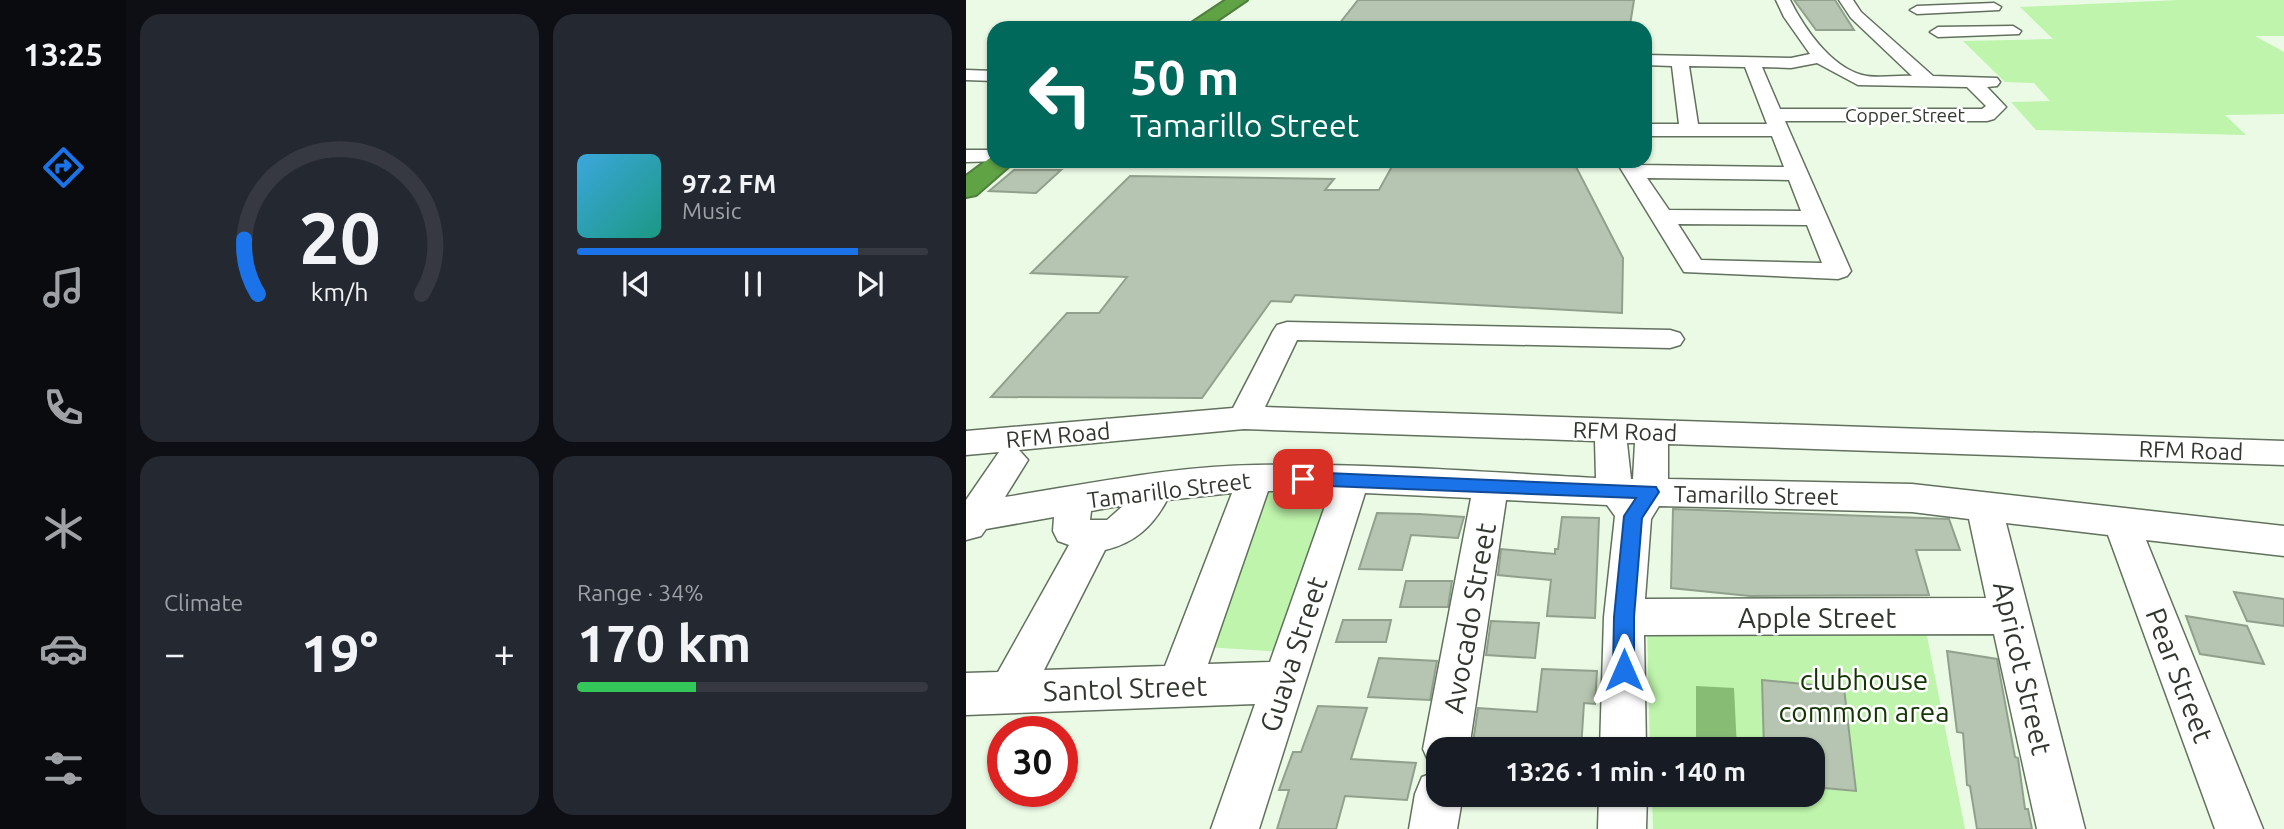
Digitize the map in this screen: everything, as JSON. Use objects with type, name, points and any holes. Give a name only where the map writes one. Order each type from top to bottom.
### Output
[{"type":"highway","points":[[1204,21],[1238,0]]},
{"type":"highway","points":[[966,189],[993,168]]},
{"type":"street","points":[[1783,0],[1791,17],[1820,57],[1858,80],[1993,82]]},
{"type":"street","points":[[1846,0],[1856,15],[1928,81]]},
{"type":"street","points":[[1938,32],[2013,31],[1991,4],[1917,10],[1938,32],[1957,51]]},
{"type":"street","points":[[1897,53],[1921,52]]},
{"type":"street","points":[[1652,60],[1791,63],[1820,57]]},
{"type":"street","points":[[1680,61],[1689,130]]},
{"type":"street","points":[[1630,168],[1693,267],[1838,271],[1751,62]]},
{"type":"street","points":[[966,75],[987,76]]},
{"type":"street","name":"Copper Street","points":[[1777,123],[1987,115],[1997,107],[1971,81]]},
{"type":"street","points":[[1652,130],[1777,123]]},
{"type":"street","points":[[966,156],[987,156]]},
{"type":"street","points":[[1652,167],[1798,174]]},
{"type":"street","points":[[1661,217],[1816,218]]},
{"type":"street","points":[[1244,418],[1287,331],[1670,339]]},
{"type":"street","name":"RFM Road","points":[[966,443],[1244,418],[2284,453]]},
{"type":"street","points":[[1611,430],[1611,460],[1633,500]]},
{"type":"street","points":[[1623,737],[1624,617],[1633,500],[1652,432]]},
{"type":"street","points":[[971,522],[1011,460]]},
{"type":"street","points":[[1179,686],[1255,478]]},
{"type":"street","name":"Tamarillo Street","points":[[971,522],[1148,488],[1255,478],[1352,479],[1491,486],[1633,500],[1912,498],[2121,522],[2279,546]]},
{"type":"street","name":"Guava Street","points":[[1235,829],[1352,479]]},
{"type":"street","name":"Avocado Street","points":[[1448,737],[1491,486]]},
{"type":"street","points":[[1077,500],[1072,514],[1071,531],[1093,537],[1114,532],[1134,521],[1150,499],[1148,488]]},
{"type":"street","name":"Apricot Street","points":[[1984,506],[2061,829]]},
{"type":"street","name":"Pear Street","points":[[2121,522],[2239,829]]},
{"type":"street","points":[[1010,692],[1093,537]]},
{"type":"street","name":"Apple Street","points":[[1624,617],[2010,616]]},
{"type":"street","name":"Santol Street","points":[[966,694],[1284,682]]},
{"type":"street","points":[[1433,829],[1436,807]]},
{"type":"street","points":[[1622,829],[1623,807]]},
{"type":"green space","points":[[2180,0],[2284,0],[2284,36],[2255,36],[2284,52],[2284,114],[2225,115],[2246,135],[2036,130],[2011,102],[2050,101],[2034,83],[2005,82],[1963,41],[2053,39],[2020,7]]},
{"type":"green space","points":[[1266,488],[1336,488],[1282,652],[1206,647]]},
{"type":"green space","name":"clubhouse common area","points":[[1647,621],[1924,621],[1965,829],[1653,829],[1652,807],[1825,807],[1825,737],[1650,737]]},
{"type":"shaded area","points":[[1696,686],[1734,688],[1736,737],[1696,737]]},
{"type":"building","points":[[1358,0],[1634,0],[1631,21],[1342,21]]},
{"type":"building","points":[[1794,0],[1835,0],[1854,30],[1816,30]]},
{"type":"building","points":[[1391,168],[1577,168],[1623,258],[1622,313],[1295,295],[1291,302],[1271,301],[1202,398],[991,397],[1067,313],[1099,313],[1127,277],[1031,273],[1130,176],[1334,179],[1325,190],[1379,190]]},
{"type":"building","points":[[1014,170],[1061,170],[1036,193],[989,191]]},
{"type":"building","points":[[1673,509],[1949,519],[1960,550],[1916,550],[1929,595],[1750,596],[1671,588]]},
{"type":"building","points":[[1377,513],[1464,517],[1458,538],[1411,535],[1402,570],[1359,569]]},
{"type":"building","points":[[1562,517],[1599,518],[1595,618],[1547,616],[1551,580],[1498,575],[1501,549],[1555,554]]},
{"type":"building","points":[[1406,581],[1452,581],[1448,607],[1400,607]]},
{"type":"building","points":[[2234,592],[2284,599],[2284,626],[2247,621]]},
{"type":"building","points":[[2186,616],[2247,626],[2264,664],[2200,654]]},
{"type":"building","points":[[1343,620],[1391,620],[1386,642],[1336,642]]},
{"type":"building","points":[[1491,621],[1539,623],[1535,658],[1486,655]]},
{"type":"building","points":[[1947,651],[1997,659],[2015,757],[2018,758],[2025,809],[2028,809],[2032,829],[1977,829],[1970,786],[1967,785],[1963,733],[1957,732]]},
{"type":"building","points":[[1379,658],[1437,661],[1430,700],[1368,697]]},
{"type":"building","points":[[1542,669],[1597,671],[1595,704],[1584,703],[1582,737],[1474,737],[1478,708],[1537,712]]},
{"type":"building","points":[[1762,680],[1844,688],[1856,791],[1825,788],[1825,737],[1764,737]]},
{"type":"building","points":[[1318,706],[1367,708],[1351,759],[1416,763],[1407,800],[1345,796],[1336,829],[1277,829],[1289,790],[1279,790],[1293,752],[1301,752]]},
{"type":"route","points":[[1303,479],[1650,492],[1633,516],[1624,617],[1624,670]]}]
